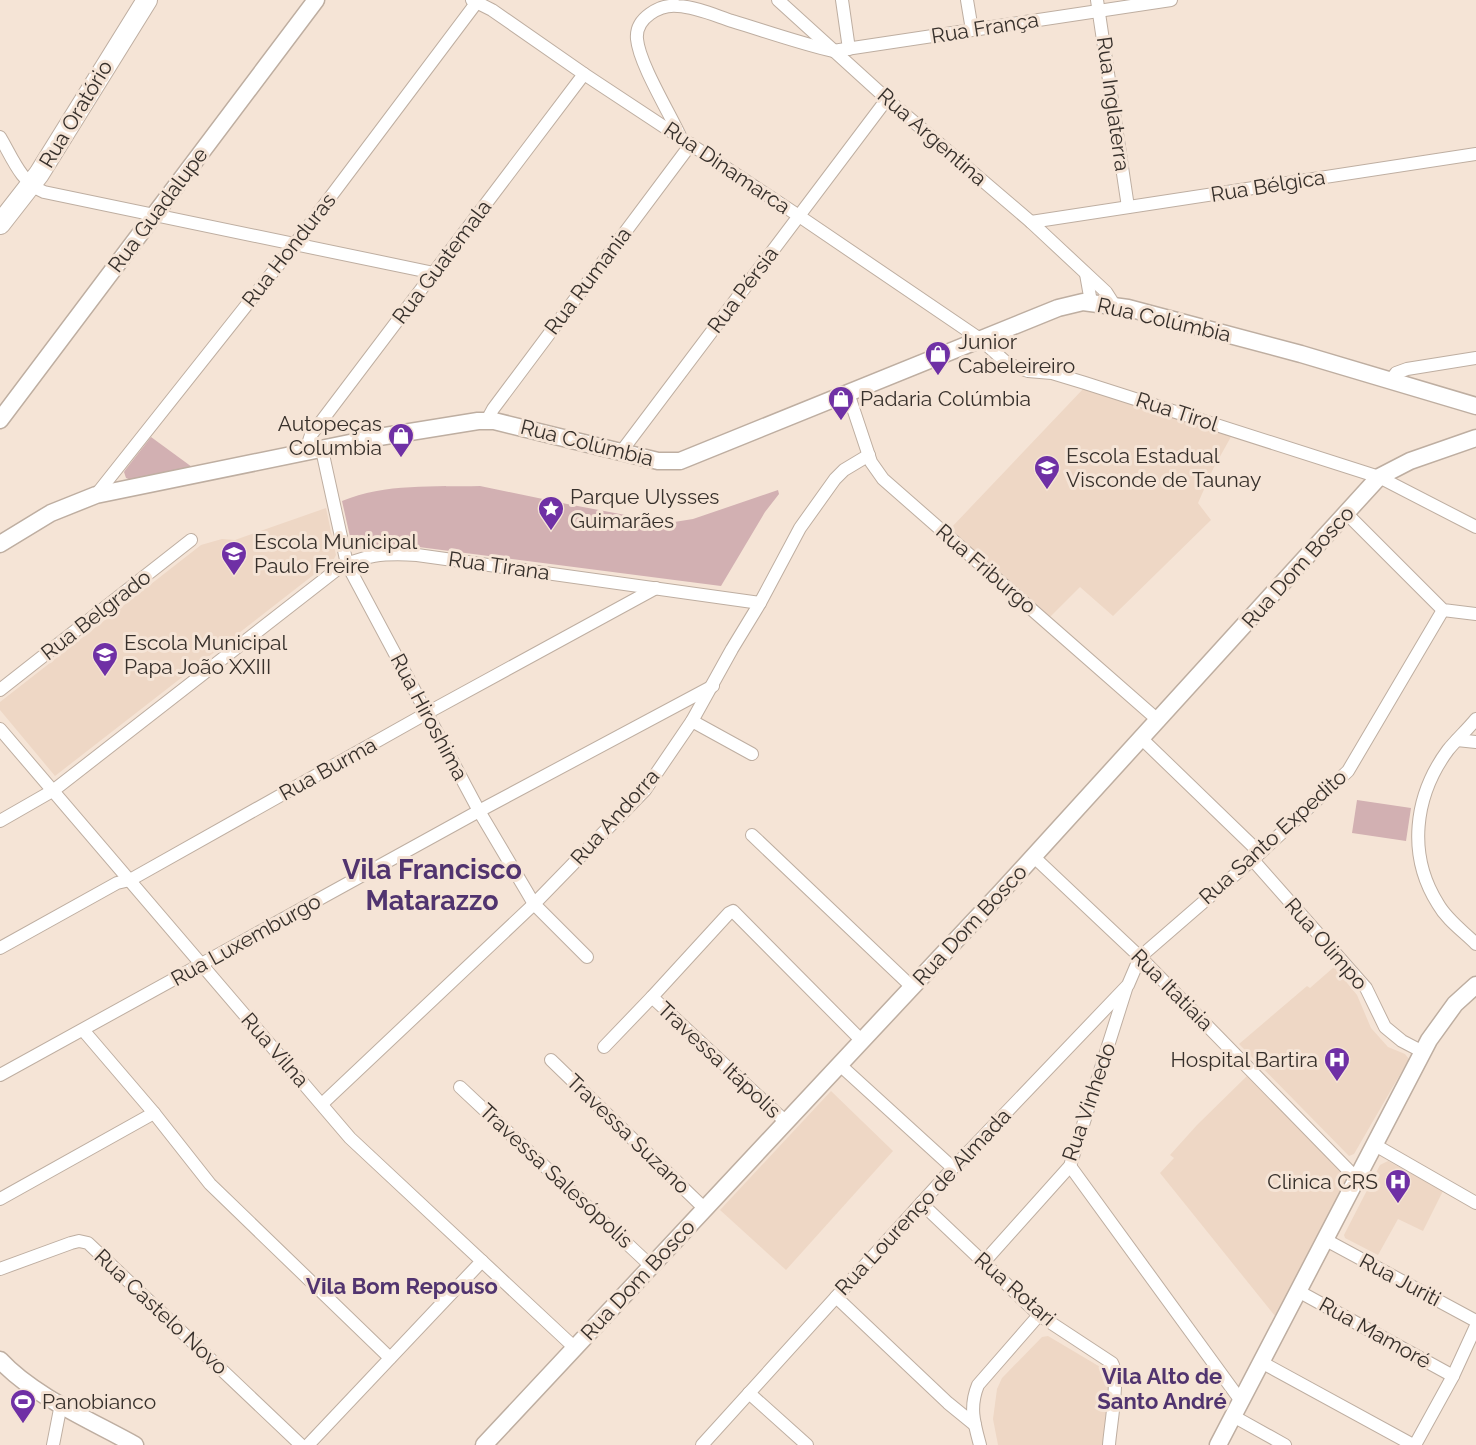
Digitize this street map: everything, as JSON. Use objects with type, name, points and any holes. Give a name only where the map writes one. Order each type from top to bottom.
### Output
[{"type":"main road","name":"Rua Oratório","points":[[0,224],[32,185],[147,0]]},
{"type":"main road","name":"Rua Guadalupe","points":[[0,420],[316,0]]},
{"type":"main road","name":"Rua Colúmbia","points":[[0,544],[51,513],[96,495],[379,437],[487,420],[665,462],[680,461],[1071,303],[1091,302],[1116,306],[1393,377],[1476,395]]},
{"type":"main road","name":"Rua Colúmbia","points":[[1393,377],[1476,406]]},
{"type":"main road","name":"Rua Dom Bosco","points":[[484,1445],[1034,857],[1380,477],[1410,460],[1476,438]]},
{"type":"main road","points":[[1218,1445],[1423,1052],[1450,1010],[1476,986]]},
{"type":"main road","points":[[0,1360],[16,1375],[61,1404],[135,1445]]},
{"type":"street","name":"Rua Argentina","points":[[778,0],[887,99],[1031,222],[1106,292],[1116,306]]},
{"type":"street","points":[[842,0],[849,49]]},
{"type":"street","points":[[968,0],[972,30]]},
{"type":"street","name":"Rua França","points":[[833,51],[972,30],[1098,5],[1171,0]]},
{"type":"street","name":"Rua Dinamarca","points":[[474,1],[492,10],[980,339]]},
{"type":"street","name":"Rua Honduras","points":[[96,495],[295,244],[474,1]]},
{"type":"street","name":"Rua Inglaterra","points":[[1098,5],[1128,207]]},
{"type":"street","points":[[686,140],[644,61],[637,42],[636,36],[643,22],[659,8],[688,7],[833,51]]},
{"type":"street","name":"Rua Guatemala","points":[[313,451],[311,435],[584,74]]},
{"type":"street","name":"Rua Pérsia","points":[[621,452],[887,99]]},
{"type":"street","points":[[0,137],[22,176],[44,192],[434,273]]},
{"type":"street","name":"Rua Rumania","points":[[487,420],[492,408],[686,140]]},
{"type":"street","name":"Rua Bélgica","points":[[1031,222],[1476,154]]},
{"type":"street","points":[[1043,234],[1059,218]]},
{"type":"street","points":[[1086,274],[1091,302]]},
{"type":"street","name":"Rua Tirol","points":[[980,339],[1008,364],[1016,368],[1028,372],[1052,373],[1084,382],[1380,477],[1476,527]]},
{"type":"street","points":[[1393,377],[1407,369],[1476,358]]},
{"type":"street","name":"Rua Friburgo","points":[[848,393],[868,455],[876,470],[891,486],[1159,721]]},
{"type":"street","name":"Rua Hiroshima","points":[[313,451],[347,564],[479,811],[534,904],[587,957]]},
{"type":"street","name":"Rua Andorra","points":[[322,1104],[534,904],[645,790],[714,685],[800,528],[844,471],[868,455]]},
{"type":"street","points":[[1346,513],[1443,610],[1476,614]]},
{"type":"street","name":"Rua Belgrado","points":[[0,690],[191,540]]},
{"type":"street","name":"Rua Tirana","points":[[0,821],[54,790],[347,564],[372,555],[403,554],[760,603]]},
{"type":"street","name":"Rua Burma","points":[[0,948],[117,883],[130,880],[427,713],[656,588]]},
{"type":"street","name":"Rua Santo Expedito","points":[[1140,957],[1256,856],[1348,771],[1443,610]]},
{"type":"street","name":"Rua Luxemburgo","points":[[0,1075],[479,811],[714,685]]},
{"type":"street","points":[[1476,719],[1457,740],[1427,785],[1420,814],[1418,845],[1425,877],[1437,903],[1476,944]]},
{"type":"street","points":[[692,721],[752,754]]},
{"type":"street","name":"Rua Vilna","points":[[0,729],[350,1138],[574,1348]]},
{"type":"street","name":"Rua Olimpo","points":[[1142,740],[1256,856],[1366,988],[1385,1027],[1402,1041],[1423,1052]]},
{"type":"street","points":[[1457,740],[1476,742]]},
{"type":"street","points":[[752,835],[912,987]]},
{"type":"street","name":"Rua Itatiaia","points":[[1034,857],[1140,957],[1357,1179]]},
{"type":"street","name":"Travessa Itápolis","points":[[603,1047],[729,913],[736,913],[862,1041]]},
{"type":"street","name":"Rua Lourenço de Almada","points":[[702,1445],[953,1168],[1128,986],[1140,957]]},
{"type":"street","name":"Rua Vinhedo","points":[[984,1262],[1070,1166],[1128,986]]},
{"type":"street","name":"Travessa Itápolis","points":[[652,997],[786,1122]]},
{"type":"street","points":[[83,1030],[154,1113],[210,1184],[390,1358]]},
{"type":"street","name":"Travessa Suzano","points":[[551,1060],[705,1209]]},
{"type":"street","points":[[840,1065],[953,1168]]},
{"type":"street","name":"Travessa Salesópolis","points":[[460,1087],[651,1266]]},
{"type":"street","points":[[0,1199],[154,1113]]},
{"type":"street","points":[[1375,1145],[1476,1203]]},
{"type":"street","points":[[1070,1166],[1241,1401]]},
{"type":"street","name":"Rua Rotari","points":[[921,1203],[1039,1315],[1107,1358],[1114,1367],[1115,1380],[1108,1445]]},
{"type":"street","name":"Rua Juriti","points":[[1324,1239],[1476,1321]]},
{"type":"street","name":"Rua Castelo Novo","points":[[0,1269],[79,1240],[88,1243],[301,1445]]},
{"type":"street","points":[[308,1445],[482,1261]]},
{"type":"street","name":"Rua Mamoré","points":[[1298,1291],[1453,1376]]},
{"type":"street","points":[[836,1297],[948,1403],[975,1425]]},
{"type":"street","points":[[980,1445],[972,1405],[978,1385],[1039,1315]]},
{"type":"street","points":[[1261,1362],[1414,1445],[1453,1376],[1476,1326]]},
{"type":"street","points":[[749,1393],[807,1445]]},
{"type":"street","points":[[53,1445],[61,1404]]},
{"type":"street","points":[[1233,1416],[1285,1445]]},
{"type":"shaded area","points":[[1084,388],[1232,435],[1198,503],[1211,520],[1113,616],[1080,587],[1049,618],[950,529]]},
{"type":"shaded area","points":[[151,437],[192,467],[131,480],[126,478],[124,472]]},
{"type":"shaded area","name":"Parque Ulysses Guimarães","points":[[480,486],[668,523],[693,519],[778,490],[779,494],[765,512],[721,586],[403,545],[386,544],[353,550],[342,501],[375,491],[393,489]]},
{"type":"shaded area","points":[[326,508],[336,555],[334,559],[55,776],[0,710],[0,702],[201,545],[222,539],[235,540]]},
{"type":"shaded area","points":[[1357,800],[1411,808],[1406,841],[1352,833]]},
{"type":"shaded area","name":"Hospital Bartira","points":[[1334,967],[1357,995],[1371,1028],[1388,1047],[1405,1054],[1409,1059],[1354,1154],[1349,1156],[1239,1044],[1307,986],[1310,988]]},
{"type":"shaded area","points":[[1248,1075],[1343,1171],[1345,1183],[1275,1316],[1160,1173],[1174,1158],[1170,1155]]},
{"type":"shaded area","points":[[831,1091],[893,1151],[786,1270],[720,1210]]},
{"type":"shaded area","name":"Clinica CRS","points":[[1388,1161],[1443,1191],[1423,1231],[1398,1219],[1378,1255],[1345,1238],[1344,1235],[1380,1165]]},
{"type":"shaded area","points":[[1048,1336],[1107,1371],[1109,1377],[1103,1445],[998,1445],[993,1419],[997,1389],[1002,1378],[1042,1337]]},
{"type":"place","name":"Junior Cabeleireiro","points":[[938,377]]},
{"type":"place","name":"Padaria Colúmbia","points":[[841,422]]},
{"type":"place","name":"Autopeças Columbia","points":[[401,459]]},
{"type":"place","name":"Escola Estadual Visconde de Taunay","points":[[1047,491]]},
{"type":"place","name":"Parque Ulysses Guimarães","points":[[551,532]]},
{"type":"place","name":"Escola Municipal Paulo Freire","points":[[234,577]]},
{"type":"place","name":"Escola Municipal Papa João XXIII","points":[[105,678]]},
{"type":"place","name":"Hospital Bartira","points":[[1337,1083]]},
{"type":"place","name":"Clinica CRS","points":[[1398,1205]]},
{"type":"place","name":"Panobianco","points":[[23,1425]]},
{"type":"district","name":"Vila Francisco Matarazzo","points":[[432,886]]},
{"type":"district","name":"Vila Bom Repouso","points":[[402,1286]]},
{"type":"district","name":"Vila Alto de Santo André","points":[[1162,1388]]}]
